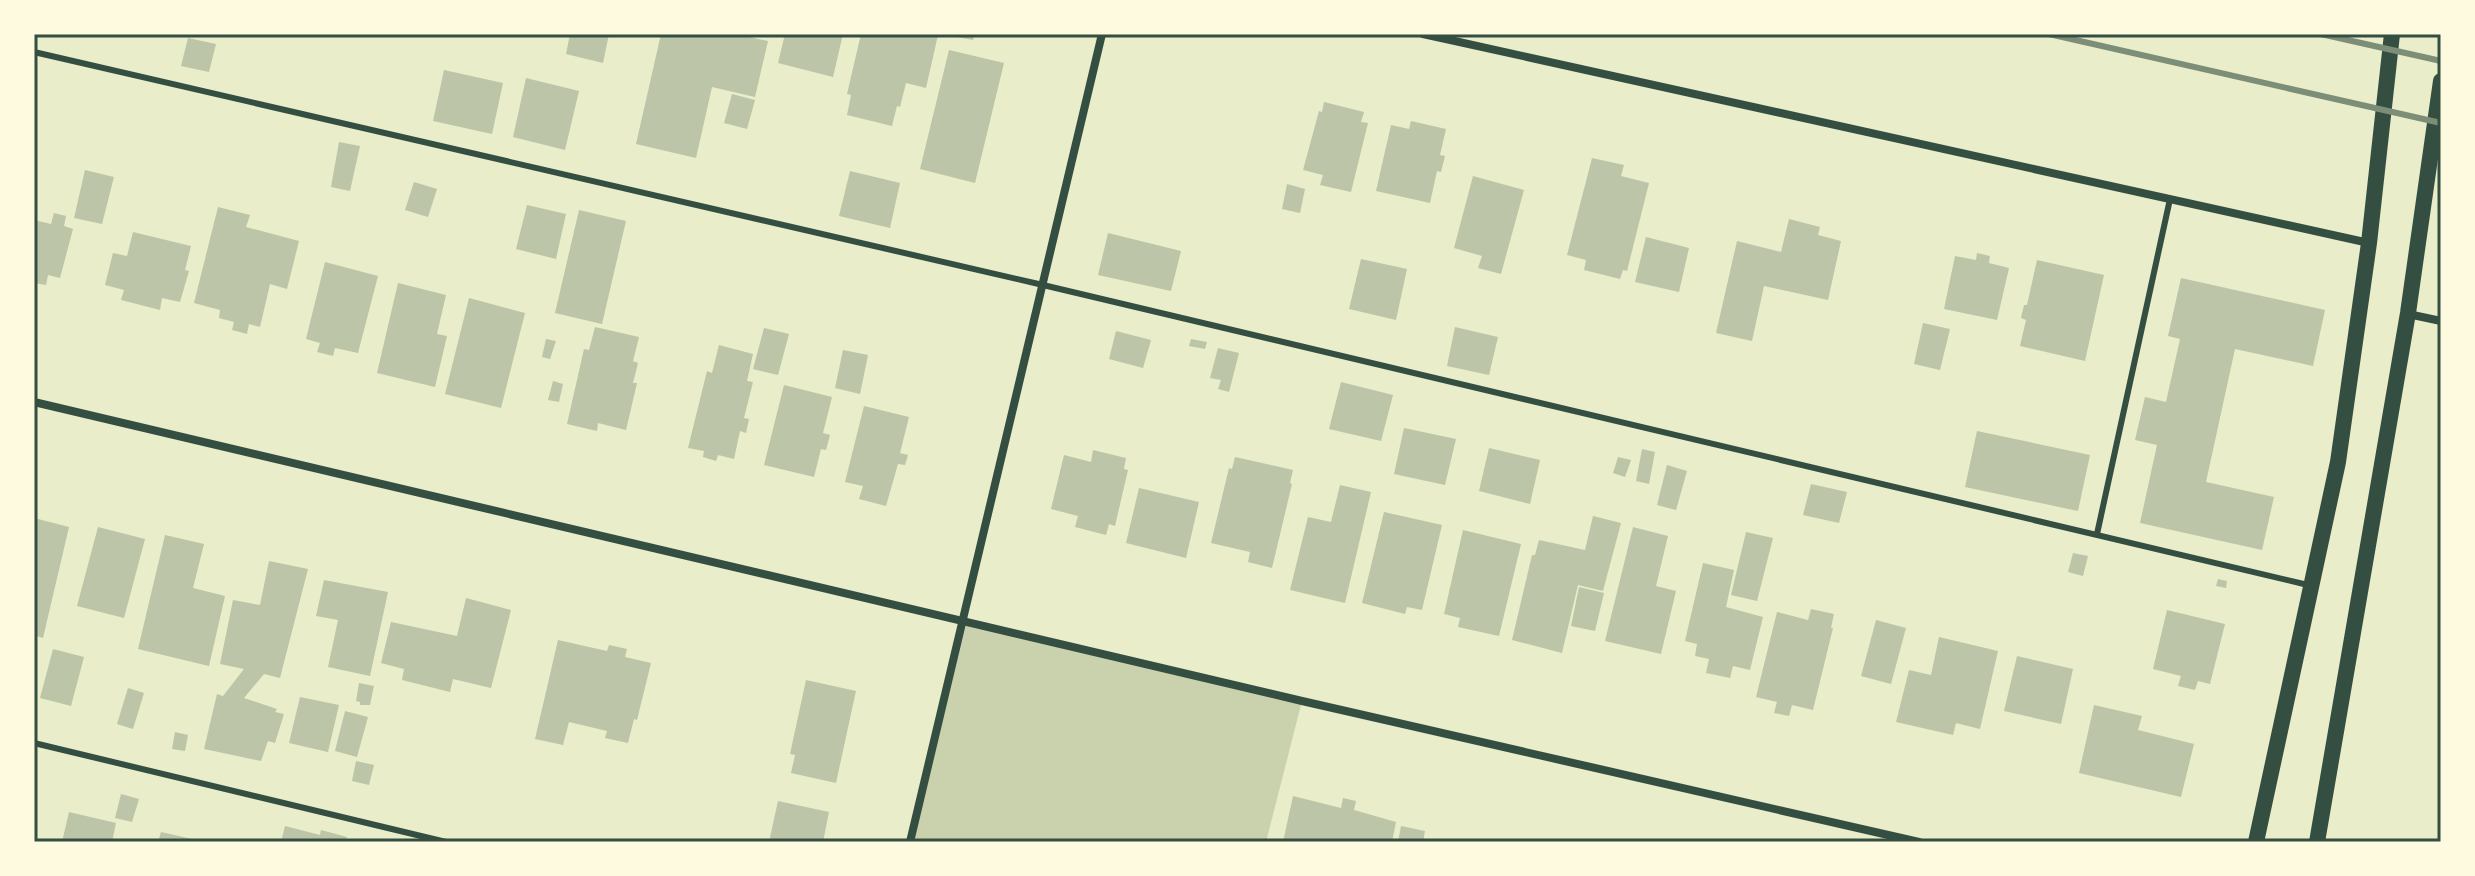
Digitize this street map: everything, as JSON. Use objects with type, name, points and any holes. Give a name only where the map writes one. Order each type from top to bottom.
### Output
[{"type":"main road","points":[[2256,842],[2338,462],[2369,243],[2392,34]]},
{"type":"main road","points":[[2317,842],[2408,313],[2441,81]]},
{"type":"street","points":[[910,842],[1102,34]]},
{"type":"street","points":[[1423,34],[2369,243]]},
{"type":"street","points":[[2408,313],[2441,321]]},
{"type":"street","points":[[34,402],[1919,842]]},
{"type":"lane","points":[[34,52],[1043,285],[2311,586]]},
{"type":"lane","points":[[2097,534],[2170,199]]},
{"type":"lane","points":[[34,743],[446,842]]},
{"type":"green space","points":[[963,621],[1302,701],[1266,842],[910,842]]},
{"type":"building","points":[[570,34],[609,34],[603,63],[566,54]]},
{"type":"building","points":[[661,34],[736,34],[768,41],[755,97],[712,87],[696,158],[636,144]]},
{"type":"building","points":[[785,34],[843,34],[833,77],[778,63]]},
{"type":"building","points":[[861,34],[938,35],[926,88],[906,83],[892,126],[847,115],[851,95],[847,94]]},
{"type":"building","points":[[957,34],[975,34],[973,40],[957,37]]},
{"type":"building","points":[[188,38],[216,44],[209,72],[181,66]]},
{"type":"building","points":[[949,50],[1004,63],[975,183],[920,169]]},
{"type":"building","points":[[444,70],[503,83],[492,134],[433,121]]},
{"type":"building","points":[[526,78],[579,91],[565,150],[513,137]]},
{"type":"building","points":[[732,94],[755,100],[747,129],[724,123]]},
{"type":"building","points":[[1324,102],[1364,112],[1361,122],[1368,123],[1351,192],[1320,185],[1323,175],[1303,170]]},
{"type":"building","points":[[1411,121],[1446,129],[1440,155],[1445,156],[1441,172],[1437,171],[1430,203],[1376,191],[1391,125],[1409,129]]},
{"type":"building","points":[[339,142],[360,146],[350,191],[331,187]]},
{"type":"building","points":[[1592,158],[1624,165],[1621,176],[1649,183],[1627,271],[1623,270],[1620,279],[1584,270],[1586,260],[1567,255]]},
{"type":"building","points":[[85,170],[114,177],[102,224],[74,218]]},
{"type":"building","points":[[850,171],[900,183],[890,228],[839,216]]},
{"type":"building","points":[[1473,176],[1524,190],[1501,274],[1478,268],[1482,256],[1454,248]]},
{"type":"building","points":[[414,182],[437,189],[428,217],[405,210]]},
{"type":"building","points":[[1287,184],[1305,189],[1300,213],[1282,209]]},
{"type":"building","points":[[527,205],[566,214],[556,259],[516,249]]},
{"type":"building","points":[[218,207],[250,215],[246,227],[299,241],[287,289],[270,284],[260,327],[249,324],[247,334],[232,330],[234,322],[219,318],[220,310],[194,303]]},
{"type":"building","points":[[579,210],[626,221],[602,324],[555,313]]},
{"type":"building","points":[[54,213],[66,216],[64,226],[73,229],[60,278],[48,275],[46,285],[34,283],[34,220],[51,224]]},
{"type":"building","points":[[1789,219],[1820,227],[1818,235],[1841,241],[1828,300],[1764,286],[1752,341],[1716,333],[1737,241],[1781,252]]},
{"type":"building","points":[[133,232],[191,246],[185,270],[189,271],[180,302],[162,298],[160,310],[121,300],[124,290],[105,285],[113,253],[127,256]]},
{"type":"building","points":[[1108,233],[1181,251],[1171,291],[1098,275]]},
{"type":"building","points":[[1646,237],[1689,248],[1679,292],[1635,282]]},
{"type":"building","points":[[1977,253],[1990,256],[1989,263],[2009,268],[1997,320],[1944,309],[1955,256],[1976,260]]},
{"type":"building","points":[[1361,259],[1407,269],[1396,320],[1349,309]]},
{"type":"building","points":[[2037,260],[2104,275],[2085,361],[2020,346],[2026,320],[2021,318]]},
{"type":"building","points":[[325,262],[378,276],[358,353],[335,348],[333,356],[317,352],[320,343],[306,339]]},
{"type":"building","points":[[2181,278],[2325,310],[2313,366],[2235,349],[2206,482],[2274,497],[2262,550],[2140,523],[2157,445],[2135,440],[2145,397],[2166,402],[2180,339],[2168,336]]},
{"type":"building","points":[[398,283],[446,295],[437,334],[447,336],[435,387],[377,373]]},
{"type":"building","points":[[469,298],[525,313],[501,408],[445,394]]},
{"type":"building","points":[[1923,323],[1950,329],[1940,370],[1914,364]]},
{"type":"building","points":[[595,327],[639,337],[633,361],[638,363],[633,383],[637,383],[626,430],[598,423],[597,431],[567,424],[584,349],[589,350]]},
{"type":"building","points":[[1455,327],[1498,337],[1489,375],[1447,366]]},
{"type":"building","points":[[764,328],[789,334],[778,375],[753,369]]},
{"type":"building","points":[[1116,331],[1151,340],[1143,368],[1109,359]]},
{"type":"building","points":[[546,339],[556,341],[550,359],[542,357]]},
{"type":"building","points":[[1191,339],[1207,342],[1205,349],[1189,346]]},
{"type":"building","points":[[719,345],[753,354],[747,381],[753,382],[744,418],[749,419],[746,433],[740,431],[734,459],[718,455],[716,461],[703,457],[704,451],[688,448],[707,371],[712,373]]},
{"type":"building","points":[[1218,348],[1239,353],[1229,392],[1218,389],[1221,380],[1210,378]]},
{"type":"building","points":[[843,350],[868,355],[860,394],[835,388]]},
{"type":"building","points":[[553,381],[563,384],[559,402],[548,400]]},
{"type":"building","points":[[1341,382],[1393,395],[1381,441],[1329,429]]},
{"type":"building","points":[[784,385],[832,397],[823,433],[830,435],[826,450],[821,449],[814,477],[764,465]]},
{"type":"building","points":[[864,406],[909,417],[900,453],[908,455],[905,465],[898,464],[886,506],[859,499],[863,486],[845,482]]},
{"type":"building","points":[[1404,428],[1456,439],[1445,485],[1394,474]]},
{"type":"building","points":[[1977,431],[2090,455],[2078,511],[1965,487]]},
{"type":"building","points":[[1489,448],[1540,460],[1530,504],[1479,491]]},
{"type":"building","points":[[1642,449],[1655,452],[1649,484],[1636,481]]},
{"type":"building","points":[[1093,450],[1126,458],[1124,469],[1128,470],[1115,526],[1109,524],[1106,535],[1075,527],[1078,516],[1051,509],[1064,455],[1091,462]]},
{"type":"building","points":[[1235,457],[1293,470],[1272,568],[1248,562],[1250,552],[1211,543],[1229,468],[1232,469]]},
{"type":"building","points":[[1618,457],[1631,460],[1625,477],[1613,473]]},
{"type":"building","points":[[1667,465],[1687,471],[1676,510],[1657,505]]},
{"type":"building","points":[[1811,484],[1847,492],[1839,523],[1803,515]]},
{"type":"building","points":[[1340,485],[1371,492],[1345,603],[1290,590],[1308,517],[1331,522]]},
{"type":"building","points":[[1139,488],[1199,502],[1186,558],[1126,543]]},
{"type":"building","points":[[1384,512],[1442,525],[1422,610],[1407,607],[1405,614],[1362,603]]},
{"type":"building","points":[[1593,516],[1621,523],[1603,591],[1578,585],[1562,653],[1512,640],[1532,555],[1535,555],[1539,540],[1585,550]]},
{"type":"building","points":[[34,518],[69,527],[43,638],[34,635]]},
{"type":"building","points":[[98,527],[145,539],[124,618],[77,606]]},
{"type":"building","points":[[1633,527],[1668,536],[1656,586],[1676,591],[1661,654],[1605,641]]},
{"type":"building","points":[[1463,530],[1521,544],[1499,636],[1458,627],[1460,618],[1444,614]]},
{"type":"building","points":[[1746,532],[1773,538],[1757,601],[1731,595]]},
{"type":"building","points":[[165,535],[204,544],[193,588],[225,596],[209,666],[138,649]]},
{"type":"building","points":[[2073,553],[2088,556],[2083,576],[2068,572]]},
{"type":"building","points":[[269,561],[308,569],[280,678],[264,674],[244,698],[284,714],[275,743],[268,741],[261,761],[204,749],[217,694],[223,696],[244,669],[220,664],[233,600],[260,605]]},
{"type":"building","points":[[1703,563],[1734,570],[1726,607],[1763,617],[1750,670],[1733,666],[1730,678],[1706,673],[1709,659],[1695,656],[1697,644],[1685,641]]},
{"type":"building","points":[[2218,579],[2227,581],[2226,588],[2216,586]]},
{"type":"building","points":[[324,580],[388,592],[370,676],[328,667],[338,620],[316,616]]},
{"type":"building","points":[[1579,587],[1604,593],[1595,631],[1571,626]]},
{"type":"building","points":[[466,598],[511,610],[491,688],[453,679],[450,692],[402,680],[404,669],[381,663],[391,622],[457,636]]},
{"type":"building","points":[[1811,609],[1834,614],[1813,710],[1792,705],[1789,716],[1774,713],[1777,702],[1756,697],[1777,612],[1808,620]]},
{"type":"building","points":[[2167,610],[2225,624],[2210,684],[2198,681],[2195,690],[2178,686],[2181,676],[2153,669]]},
{"type":"building","points":[[1876,620],[1906,628],[1891,684],[1861,676]]},
{"type":"building","points":[[1939,637],[1998,651],[1980,729],[1956,723],[1953,735],[1896,722],[1909,670],[1931,675]]},
{"type":"building","points":[[558,640],[607,651],[609,645],[627,649],[625,657],[651,663],[628,743],[605,738],[607,731],[569,722],[563,745],[535,739]]},
{"type":"building","points":[[53,649],[84,657],[71,706],[40,698]]},
{"type":"building","points":[[2017,656],[2073,669],[2061,724],[2004,711]]},
{"type":"building","points":[[806,680],[856,691],[836,783],[791,773],[795,755],[790,754]]},
{"type":"building","points":[[359,683],[374,686],[370,705],[360,705],[356,701]]},
{"type":"building","points":[[128,688],[144,693],[133,729],[117,724]]},
{"type":"building","points":[[300,697],[339,705],[328,752],[289,743]]},
{"type":"building","points":[[2094,705],[2142,716],[2138,730],[2194,744],[2181,797],[2079,773]]},
{"type":"building","points":[[345,711],[368,717],[357,757],[335,751]]},
{"type":"building","points":[[175,732],[188,735],[185,751],[172,749]]},
{"type":"building","points":[[356,761],[374,765],[369,785],[352,781]]},
{"type":"building","points":[[121,794],[139,799],[132,822],[115,818]]},
{"type":"building","points":[[1293,796],[1341,808],[1343,798],[1356,801],[1354,810],[1396,822],[1392,842],[1283,842]]},
{"type":"building","points":[[778,801],[829,812],[823,842],[769,842]]},
{"type":"building","points":[[69,812],[116,823],[112,842],[62,842]]},
{"type":"building","points":[[285,826],[320,835],[321,830],[347,837],[345,842],[281,842]]},
{"type":"building","points":[[1401,826],[1425,831],[1423,842],[1398,842]]},
{"type":"building","points":[[161,832],[201,841],[158,842]]},
{"type":"railway","points":[[2049,34],[2441,123]]},
{"type":"railway","points":[[2321,34],[2441,61]]}]
